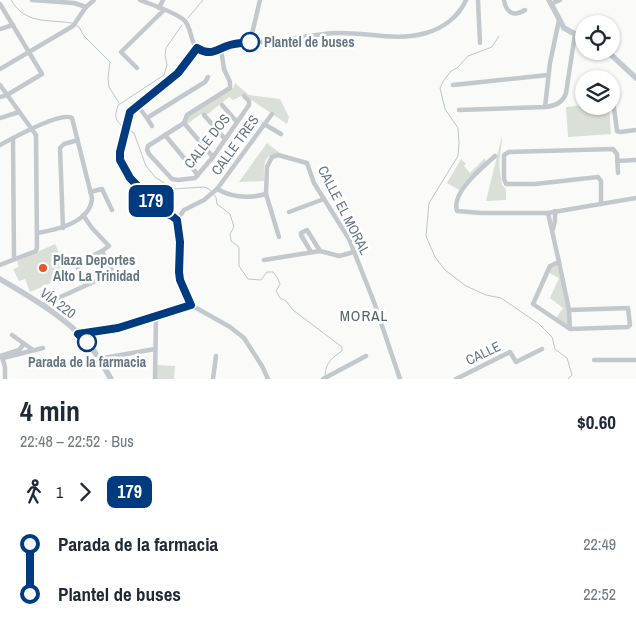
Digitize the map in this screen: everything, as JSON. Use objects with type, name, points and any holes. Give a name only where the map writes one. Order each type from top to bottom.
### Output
[{"type":"main road","points":[[550,2],[564,28],[575,34]]},
{"type":"main road","points":[[617,60],[636,78]]},
{"type":"main road","name":"VÍA 220","points":[[0,279],[43,305],[78,334],[89,344],[111,379]]},
{"type":"street","points":[[32,0],[74,3],[86,7]]},
{"type":"street","points":[[0,69],[74,24],[86,7],[94,0]]},
{"type":"street","points":[[140,0],[178,15],[188,26],[192,40],[197,48],[205,52],[230,45],[325,34],[398,38],[416,36],[432,32],[449,22],[466,0]]},
{"type":"street","points":[[138,68],[121,52],[162,9],[163,0]]},
{"type":"street","points":[[250,42],[260,0]]},
{"type":"street","points":[[478,0],[480,43]]},
{"type":"street","points":[[504,0],[506,9],[512,14],[525,10]]},
{"type":"street","points":[[550,2],[560,0]]},
{"type":"street","points":[[0,4],[42,74],[7,95],[0,97]]},
{"type":"street","points":[[545,107],[548,75],[559,20]]},
{"type":"street","points":[[0,29],[13,25]]},
{"type":"street","points":[[458,110],[557,105],[565,96],[575,34]]},
{"type":"street","points":[[177,220],[163,213],[130,178],[120,160],[120,152],[130,112],[178,73],[197,48]]},
{"type":"street","points":[[198,175],[165,135],[184,123],[187,115],[230,88],[230,82],[224,69],[221,49]]},
{"type":"street","points":[[453,85],[548,75]]},
{"type":"street","points":[[147,118],[205,82],[208,77]]},
{"type":"street","points":[[0,85],[34,132],[36,138],[37,233],[36,251],[0,265]]},
{"type":"street","name":"CALLE DOS","points":[[165,135],[148,146],[147,150],[172,179],[194,178],[213,157],[250,103],[244,96]]},
{"type":"street","points":[[137,105],[152,126]]},
{"type":"street","points":[[222,105],[237,122]]},
{"type":"street","points":[[0,118],[19,112]]},
{"type":"street","name":"CALLE TRES","points":[[215,190],[272,114]]},
{"type":"street","points":[[204,115],[225,139]]},
{"type":"street","points":[[615,115],[617,131],[636,130]]},
{"type":"street","points":[[0,144],[30,129],[65,116],[71,116],[90,192],[91,208],[63,228],[37,233]]},
{"type":"street","points":[[184,123],[213,157]]},
{"type":"street","points":[[264,124],[281,134]]},
{"type":"street","points":[[13,138],[14,259]]},
{"type":"street","points":[[63,228],[61,146],[78,140]]},
{"type":"street","points":[[601,204],[601,181],[598,176],[536,184],[508,184],[504,181],[503,157],[506,152],[613,149],[616,152],[618,173]]},
{"type":"street","name":"CALLE EL MORAL","points":[[266,194],[267,167],[272,157],[278,155],[307,163],[314,182],[349,239],[400,379]]},
{"type":"street","points":[[495,156],[464,187],[457,198],[457,211],[548,213],[636,198]]},
{"type":"street","points":[[617,161],[636,160]]},
{"type":"street","points":[[90,192],[102,190],[112,210]]},
{"type":"street","points":[[268,379],[244,338],[230,327],[191,305],[180,280],[180,242],[177,220],[184,210],[199,204],[215,190],[241,197],[255,197],[266,194],[279,237]]},
{"type":"street","points":[[289,212],[324,199]]},
{"type":"street","points":[[553,229],[555,211]]},
{"type":"street","points":[[548,213],[553,229],[569,310],[570,329]]},
{"type":"street","points":[[83,215],[92,228],[110,246],[76,264],[86,286]]},
{"type":"street","points":[[311,252],[301,235],[306,230],[308,230],[320,251]]},
{"type":"street","points":[[43,305],[113,273],[102,251]]},
{"type":"street","points":[[264,260],[320,251],[340,256],[354,252]]},
{"type":"street","points":[[559,262],[550,266],[533,304],[570,329],[629,327],[629,309],[569,310]]},
{"type":"street","points":[[78,334],[118,328],[191,305]]},
{"type":"street","points":[[155,379],[156,317]]},
{"type":"street","points":[[12,335],[34,350]]},
{"type":"street","points":[[2,357],[19,350],[24,344]]},
{"type":"street","points":[[2,357],[43,348]]},
{"type":"street","name":"CALLE","points":[[456,379],[510,352],[516,362],[542,348]]},
{"type":"street","points":[[98,359],[155,349]]},
{"type":"street","points":[[213,379],[216,356]]},
{"type":"street","points":[[323,379],[366,356]]},
{"type":"street","points":[[2,357],[5,367],[5,379]]},
{"type":"street","points":[[594,360],[636,360]]},
{"type":"shaded area","points":[[235,83],[249,95],[280,99],[289,117],[287,124],[245,94],[233,100],[229,97],[204,117],[201,114],[187,124],[189,115],[233,88]]},
{"type":"shaded area","points":[[575,106],[575,115],[610,115],[611,134],[568,137],[566,107]]},
{"type":"shaded area","points":[[502,136],[499,167],[502,185],[506,189],[506,200],[486,201]]},
{"type":"shaded area","points":[[267,143],[281,154],[275,154],[267,158],[264,166],[264,181],[239,182]]},
{"type":"shaded area","points":[[485,158],[486,162],[468,178],[459,190],[447,183],[461,159],[466,164],[464,166],[470,173]]},
{"type":"shaded area","name":"Plaza Deportes Alto La Trinidad","points":[[55,244],[69,275],[30,292],[25,279],[19,281],[13,269],[19,267],[17,261]]},
{"type":"shaded area","points":[[557,265],[568,308],[568,326],[556,318],[563,308],[550,298],[559,278],[549,273],[552,266]]},
{"type":"shaded area","points":[[156,365],[175,366],[174,379],[157,379]]},
{"type":"waterway","points":[[11,0],[23,14],[30,17],[46,21],[72,23]]},
{"type":"waterway","points":[[188,18],[203,0]]},
{"type":"waterway","points":[[75,25],[79,27],[84,36],[110,62],[109,87],[119,103]]},
{"type":"waterway","points":[[120,104],[164,75],[167,65],[166,48],[182,25]]},
{"type":"waterway","points":[[499,36],[492,47],[468,56],[457,68],[451,71],[440,88],[445,109],[458,128],[458,156],[429,203],[426,236],[435,257],[445,270],[466,286],[486,295],[501,298],[539,324],[552,337],[555,349],[567,358],[572,375],[568,379]]},
{"type":"waterway","points":[[119,104],[116,119],[121,125],[134,133],[146,166],[155,177],[173,189],[204,187],[209,189],[216,197],[217,204],[230,214],[234,227],[230,234],[231,241],[239,247],[239,266],[248,279],[261,280],[267,272],[273,272],[280,284],[276,291],[280,298],[342,347],[342,351],[332,358],[328,364],[325,375]]},
{"type":"bus line","name":"179","points":[[87,342],[78,334],[142,322],[191,305],[180,280],[180,242],[177,220],[163,213],[153,204],[130,178],[120,160],[128,116],[133,108],[178,73],[197,48],[208,53],[230,45],[250,42]]},
{"type":"place","name":"Plantel de buses","points":[[250,42]]},
{"type":"place","name":"Plaza Deportes Alto La Trinidad","points":[[43,268]]},
{"type":"place","name":"Parada de la farmacia","points":[[87,342]]},
{"type":"district","name":"MORAL","points":[[364,316]]}]
